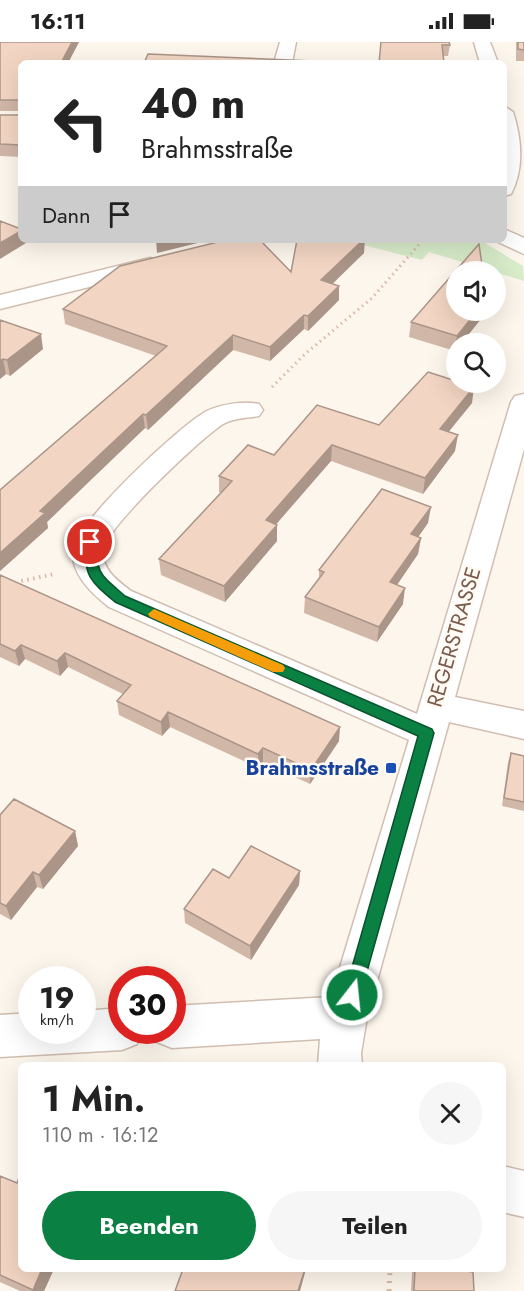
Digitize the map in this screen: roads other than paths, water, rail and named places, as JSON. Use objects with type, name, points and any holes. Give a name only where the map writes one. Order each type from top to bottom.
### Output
[{"type":"street","points":[[284,60],[288,42]]},
{"type":"street","points":[[482,42],[488,60]]},
{"type":"street","points":[[507,120],[513,136],[514,166],[507,183]]},
{"type":"street","points":[[507,238],[524,247]]},
{"type":"street","points":[[0,302],[168,261]]},
{"type":"street","name":"REGERSTRASSE","points":[[340,1062],[339,1053],[346,1017],[430,719],[518,444],[524,402]]},
{"type":"street","points":[[250,410],[216,417],[106,518],[90,542],[91,567],[98,580],[120,599],[430,719],[524,725]]},
{"type":"street","points":[[186,1026],[346,1017]]},
{"type":"street","points":[[0,1036],[108,1030]]},
{"type":"street","points":[[506,1190],[524,1194]]},
{"type":"place","name":"Brahmsstraße","points":[[391,768]]}]
